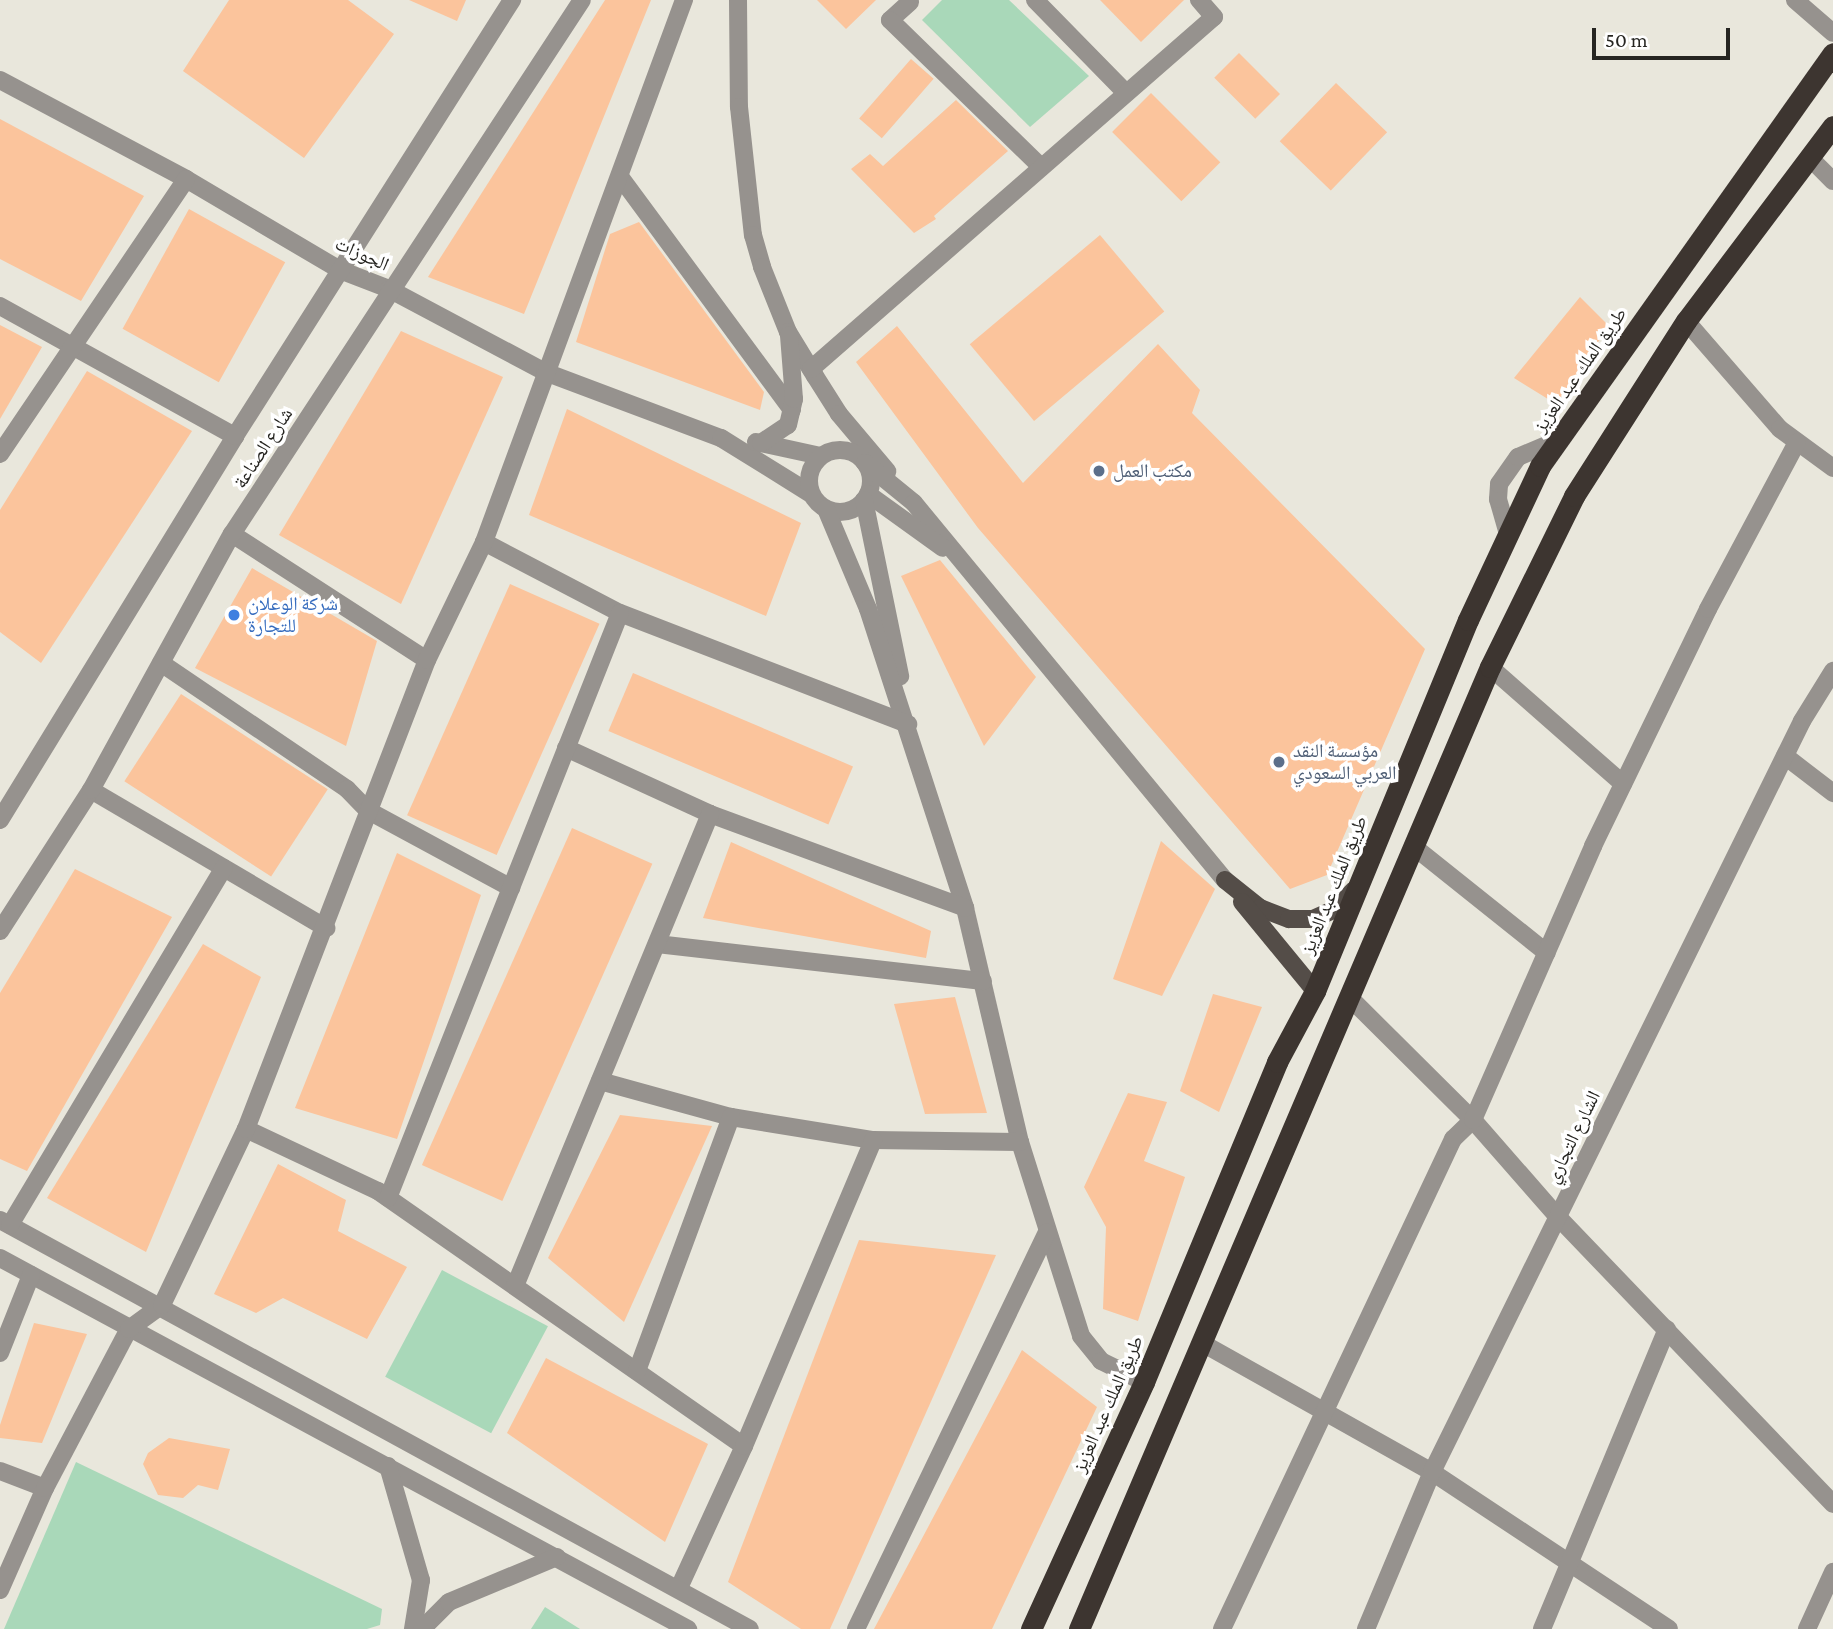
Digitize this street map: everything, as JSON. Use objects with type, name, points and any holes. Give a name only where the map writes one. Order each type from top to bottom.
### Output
[{"type":"highway","name":"طريق الملك عبد العزيز","points":[[1031,1629],[1144,1382],[1277,1062],[1315,991],[1508,534],[1540,466],[1833,53]]},
{"type":"highway","points":[[1079,1629],[1490,667],[1574,496],[1686,321],[1833,126]]},
{"type":"main road","points":[[1225,880],[1260,908],[1289,919],[1313,919],[1335,909],[1359,884]]},
{"type":"main road","points":[[1225,880],[1315,991]]},
{"type":"street","name":"شارع الصناعة","points":[[0,820],[235,436],[512,0]]},
{"type":"street","name":"شارع الصناعة","points":[[0,931],[91,790],[232,534],[389,289],[582,0]]},
{"type":"street","points":[[0,1590],[45,1488],[129,1329],[162,1305],[246,1129],[326,928],[367,810],[427,660],[484,542],[545,372],[621,178],[684,0]]},
{"type":"street","points":[[738,0],[739,107],[753,235],[788,332],[839,414],[871,481],[866,497],[908,724]]},
{"type":"street","points":[[1035,0],[1126,93]]},
{"type":"street","points":[[811,369],[1214,17],[1199,0]]},
{"type":"street","points":[[1795,0],[1833,33]]},
{"type":"street","points":[[910,1],[890,20],[1041,167]]},
{"type":"street","name":"الجوزات","points":[[0,80],[186,179],[340,270],[389,289],[545,372],[721,438]]},
{"type":"street","points":[[1809,157],[1833,181]]},
{"type":"street","points":[[621,178],[792,410]]},
{"type":"street","points":[[0,454],[186,179]]},
{"type":"street","points":[[0,306],[235,436]]},
{"type":"street","points":[[1686,321],[1780,429],[1833,468]]},
{"type":"street","points":[[761,443],[788,425],[792,410],[788,332]]},
{"type":"street","points":[[839,414],[966,564],[1225,880]]},
{"type":"street","points":[[721,438],[761,443],[821,456],[840,450],[861,459],[915,503]]},
{"type":"street","points":[[721,438],[811,494],[825,509],[868,609],[908,724],[965,908],[1020,1142],[1081,1336],[1101,1361],[1144,1382]]},
{"type":"street","points":[[1508,534],[1498,499],[1499,484],[1518,457],[1558,440]]},
{"type":"street","points":[[1222,1629],[1453,1139],[1473,1121],[1623,784],[1797,442]]},
{"type":"street","points":[[811,494],[810,472],[821,456]]},
{"type":"street","points":[[825,509],[846,512],[866,497]]},
{"type":"street","points":[[866,497],[966,564]]},
{"type":"street","points":[[232,534],[427,660]]},
{"type":"street","points":[[484,542],[620,612],[908,724]]},
{"type":"street","points":[[388,1198],[620,612]]},
{"type":"street","points":[[161,663],[347,789],[367,810],[511,888]]},
{"type":"street","points":[[1490,667],[1623,784]]},
{"type":"street","name":"الشارع التجاري","points":[[1366,1629],[1432,1472],[1785,755],[1833,671]]},
{"type":"street","points":[[566,748],[710,814],[965,908]]},
{"type":"street","points":[[1785,755],[1833,793]]},
{"type":"street","points":[[91,790],[326,928]]},
{"type":"street","points":[[515,1286],[710,814]]},
{"type":"street","points":[[1413,846],[1546,953]]},
{"type":"street","points":[[224,868],[5,1223],[162,1305],[750,1629]]},
{"type":"street","points":[[657,944],[984,981]]},
{"type":"street","points":[[1349,997],[1473,1121],[1558,1216],[1833,1504]]},
{"type":"street","points":[[600,1080],[732,1117],[873,1140],[1020,1142]]},
{"type":"street","points":[[637,1371],[732,1117]]},
{"type":"street","points":[[246,1129],[388,1198],[744,1446]]},
{"type":"street","points":[[679,1588],[744,1446],[873,1140]]},
{"type":"street","points":[[856,1629],[1047,1233]]},
{"type":"street","points":[[0,1258],[688,1629]]},
{"type":"street","points":[[0,1353],[31,1275]]},
{"type":"street","points":[[1542,1629],[1667,1329]]},
{"type":"street","points":[[1202,1343],[1432,1472],[1669,1629]]},
{"type":"street","points":[[388,1466],[421,1580],[413,1629]]},
{"type":"street","points":[[0,1471],[45,1488]]},
{"type":"street","points":[[422,1629],[449,1602],[557,1557]]},
{"type":"street","points":[[1807,1629],[1833,1572]]},
{"type":"green space","points":[[942,0],[1009,0],[1089,76],[1030,127],[922,20]]},
{"type":"green space","points":[[442,1270],[548,1326],[491,1433],[385,1377]]},
{"type":"green space","points":[[76,1462],[382,1609],[380,1625],[367,1629],[4,1629]]},
{"type":"green space","points":[[545,1607],[580,1629],[531,1629]]},
{"type":"building","points":[[229,0],[348,0],[394,34],[304,158],[183,71]]},
{"type":"building","points":[[409,0],[466,0],[457,21]]},
{"type":"building","points":[[605,0],[651,0],[524,314],[428,277]]},
{"type":"building","points":[[817,0],[876,0],[846,29]]},
{"type":"building","points":[[1100,0],[1184,0],[1141,42]]},
{"type":"building","points":[[1239,53],[1280,94],[1255,119],[1214,78]]},
{"type":"building","points":[[911,59],[934,79],[882,138],[859,119]]},
{"type":"building","points":[[1336,83],[1387,132],[1331,191],[1280,141]]},
{"type":"building","points":[[1151,93],[1220,162],[1181,201],[1112,132]]},
{"type":"building","points":[[956,100],[1008,151],[934,216],[936,219],[914,233],[851,169],[870,154],[883,166]]},
{"type":"building","points":[[0,119],[144,196],[81,301],[0,259]]},
{"type":"building","points":[[189,209],[285,262],[219,382],[123,329]]},
{"type":"building","points":[[639,222],[764,392],[760,410],[576,342],[610,234]]},
{"type":"building","points":[[1100,235],[1164,312],[1034,421],[970,344]]},
{"type":"building","points":[[1580,297],[1609,326],[1556,404],[1514,378]]},
{"type":"building","points":[[0,325],[42,347],[0,419]]},
{"type":"building","name":"مؤسسة النقد العربي السعودي","points":[[897,326],[1023,483],[1158,344],[1200,390],[1192,413],[1425,649],[1327,875],[1290,889],[978,528],[856,362]]},
{"type":"building","points":[[401,331],[503,377],[401,604],[279,535]]},
{"type":"building","points":[[87,371],[192,431],[41,663],[0,632],[0,510]]},
{"type":"building","points":[[567,409],[801,523],[766,616],[529,515]]},
{"type":"building","points":[[940,560],[1036,677],[984,746],[901,576]]},
{"type":"building","points":[[252,568],[377,641],[346,746],[195,668]]},
{"type":"building","points":[[510,584],[600,624],[497,855],[407,815]]},
{"type":"building","points":[[633,673],[853,766],[828,824],[608,731]]},
{"type":"building","points":[[181,694],[328,789],[271,877],[124,781]]},
{"type":"building","points":[[572,828],[652,864],[502,1201],[422,1165]]},
{"type":"building","points":[[1161,841],[1215,889],[1162,996],[1113,979]]},
{"type":"building","points":[[731,842],[931,931],[926,958],[703,918]]},
{"type":"building","points":[[397,853],[481,895],[397,1139],[295,1108]]},
{"type":"building","points":[[75,869],[172,917],[27,1171],[0,1159],[0,993]]},
{"type":"building","points":[[203,944],[261,977],[146,1252],[47,1198]]},
{"type":"building","points":[[1213,994],[1262,1007],[1219,1112],[1180,1091]]},
{"type":"building","points":[[955,997],[987,1113],[925,1114],[894,1004]]},
{"type":"building","points":[[1128,1093],[1167,1102],[1144,1161],[1185,1177],[1138,1321],[1103,1309],[1106,1227],[1084,1187]]},
{"type":"building","points":[[620,1115],[712,1126],[624,1322],[548,1258]]},
{"type":"building","points":[[278,1164],[346,1200],[338,1231],[407,1267],[367,1339],[283,1298],[256,1313],[214,1294]]},
{"type":"building","points":[[859,1240],[996,1255],[830,1629],[801,1629],[728,1582]]},
{"type":"building","points":[[34,1323],[87,1334],[42,1443],[0,1438],[0,1425]]},
{"type":"building","points":[[1022,1350],[1097,1407],[992,1629],[874,1629]]},
{"type":"building","points":[[546,1358],[708,1444],[665,1542],[507,1433]]},
{"type":"building","points":[[169,1438],[230,1449],[218,1490],[198,1485],[183,1498],[158,1495],[143,1464],[148,1453]]},
{"type":"place","name":"مكتب العمل","points":[[1099,471]]},
{"type":"place","name":"شركة الوعلان للتجارة","points":[[234,615]]},
{"type":"place","name":"مؤسسة النقد العربي السعودي","points":[[1279,762]]}]
